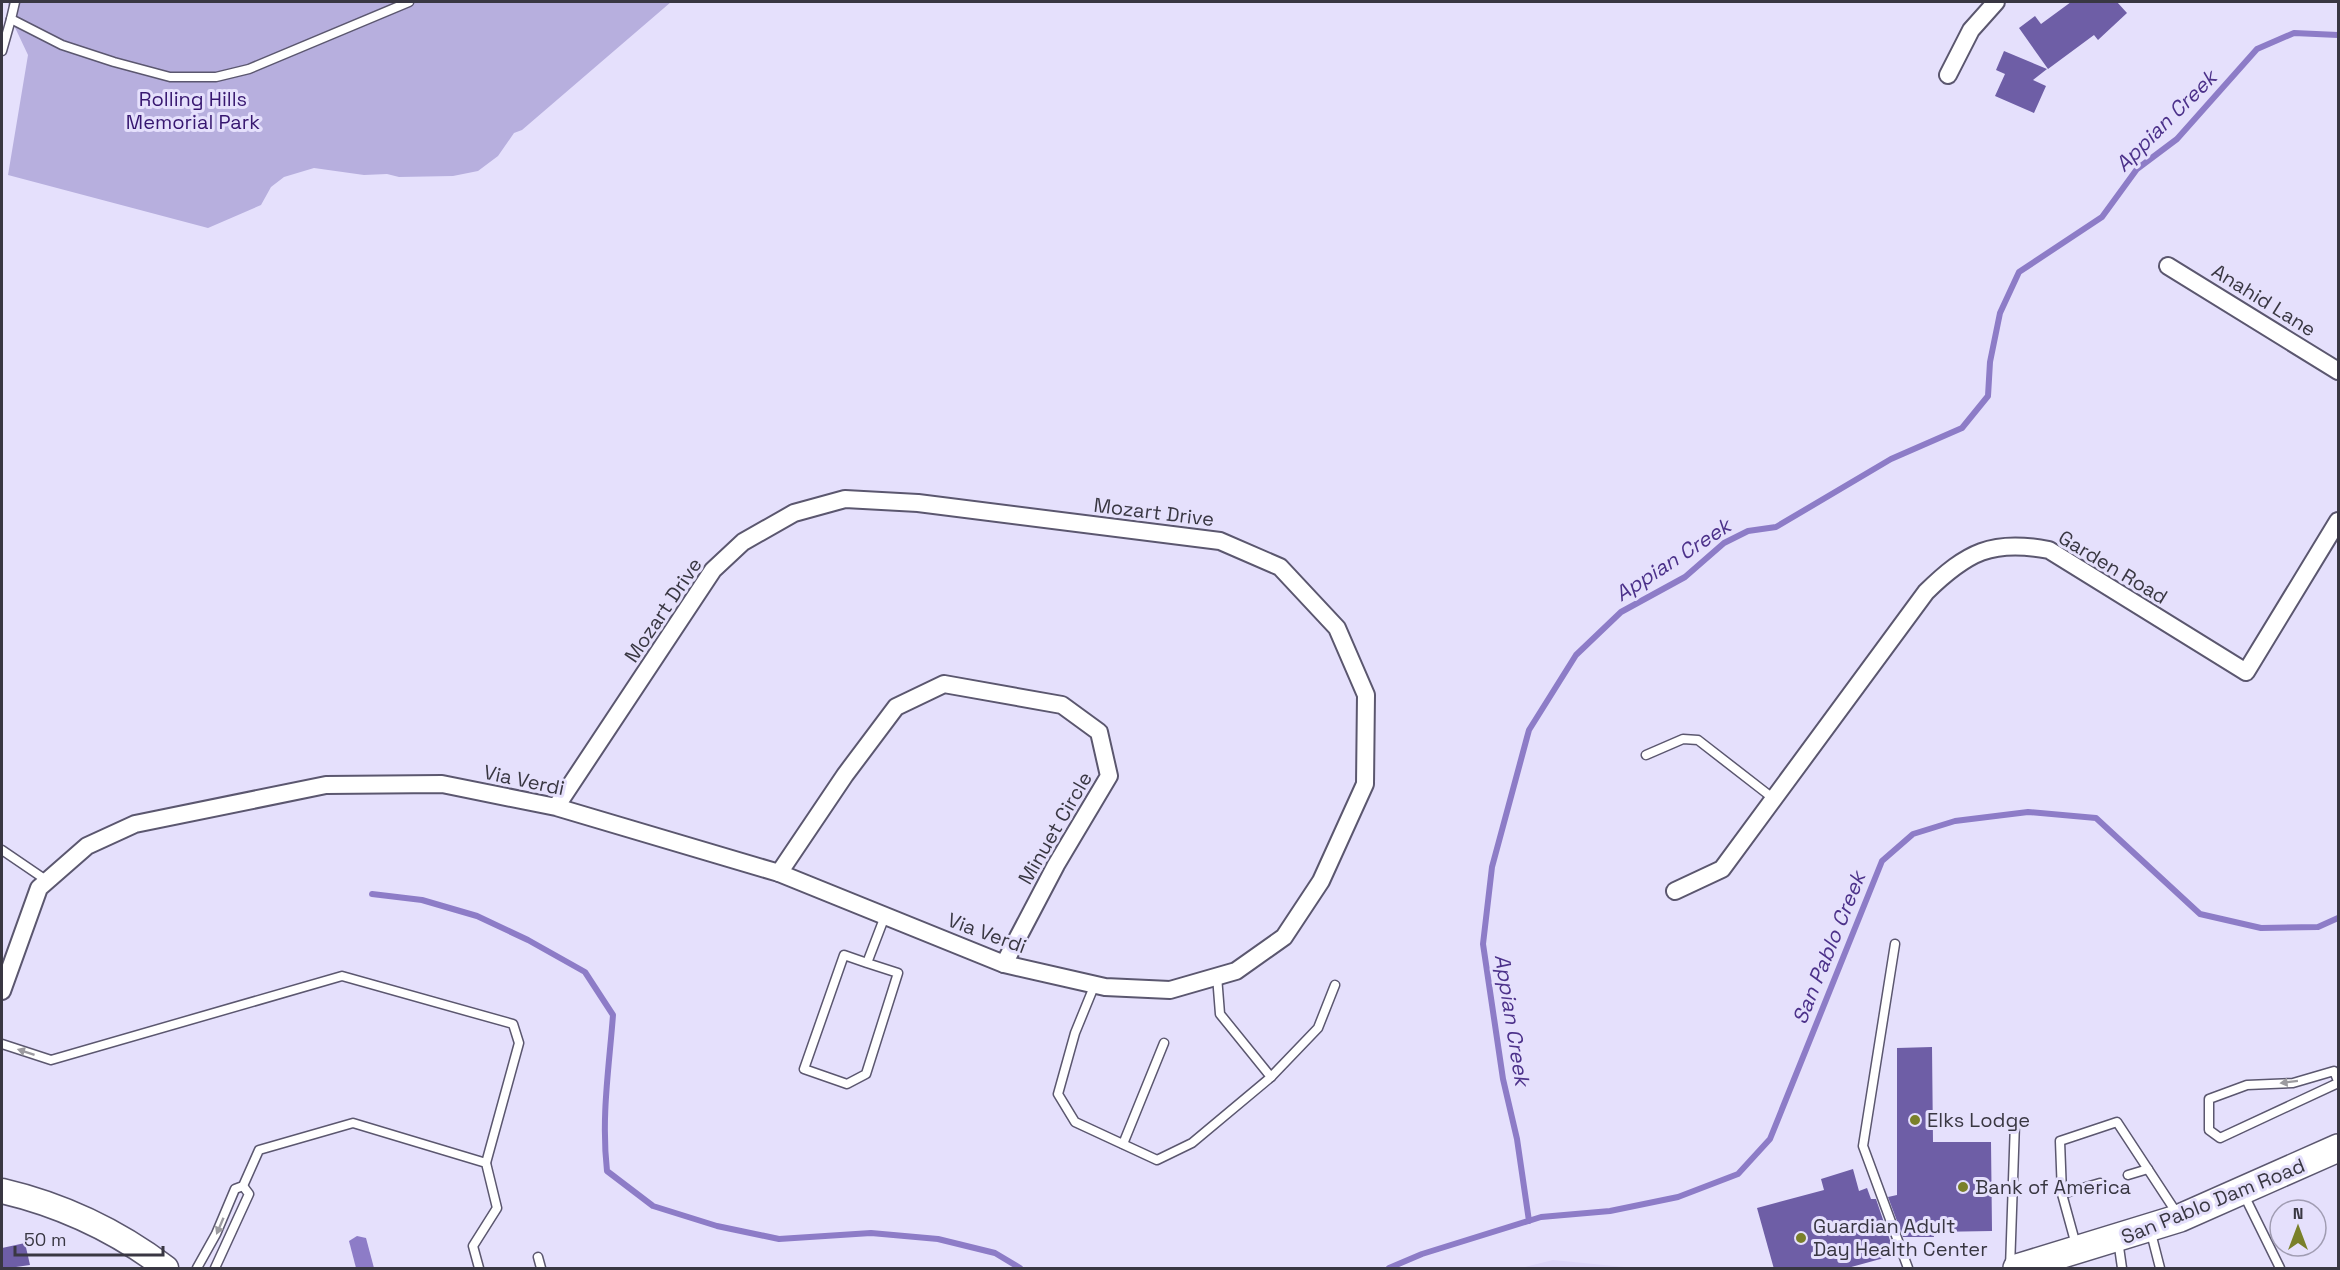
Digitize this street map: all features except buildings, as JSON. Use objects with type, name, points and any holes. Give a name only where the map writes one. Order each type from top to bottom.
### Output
[{"type":"main road","name":"San Pablo Dam Road","points":[[2017,1269],[2064,1259],[2180,1218],[2338,1148]]},
{"type":"main road","points":[[2,1191],[33,1198],[89,1221],[141,1250],[166,1269]]},
{"type":"street","points":[[1948,75],[1971,30],[1996,2]]},
{"type":"street","name":"Anahid Lane","points":[[2168,266],[2338,371]]},
{"type":"street","name":"Mozart Drive","points":[[556,807],[713,570],[743,542],[794,513],[845,499],[907,502],[1220,542],[1280,567],[1337,628],[1366,695],[1365,784],[1321,881],[1284,937],[1236,971],[1170,990],[1100,986]]},
{"type":"street","name":"Garden Road","points":[[1675,891],[1722,869],[1926,592],[1968,557],[1994,548],[2021,545],[2049,550],[2246,672],[2338,521]]},
{"type":"street","name":"Minuet Circle","points":[[779,873],[845,775],[896,707],[944,684],[1062,705],[1099,732],[1109,777],[1056,865],[1004,964]]},
{"type":"street","name":"Via Verdi","points":[[2,991],[39,888],[87,846],[135,824],[326,785],[442,784],[556,807],[779,873],[1004,964],[1100,986]]},
{"type":"lane","points":[[2,51],[15,2]]},
{"type":"lane","points":[[11,19],[62,45],[114,62],[170,77],[216,77],[249,69],[409,2]]},
{"type":"lane","points":[[1646,755],[1683,739],[1698,740],[1775,800]]},
{"type":"lane","points":[[2,850],[46,880]]},
{"type":"lane","points":[[867,963],[885,916]]},
{"type":"lane","points":[[1895,944],[1863,1146],[1908,1269]]},
{"type":"lane","points":[[844,956],[867,963],[898,973],[866,1074],[847,1084],[804,1069],[844,956]]},
{"type":"lane","points":[[2,1044],[51,1060],[342,976],[513,1024],[519,1042],[486,1163],[496,1208],[473,1246],[479,1269]]},
{"type":"lane","points":[[1217,976],[1220,1014],[1271,1077]]},
{"type":"lane","points":[[1100,986],[1075,1033],[1058,1094],[1075,1122],[1157,1160],[1192,1143],[1271,1077],[1318,1028],[1335,985]]},
{"type":"lane","points":[[1123,1144],[1164,1043]]},
{"type":"lane","points":[[2334,1071],[2338,1082],[2220,1138],[2209,1130],[2209,1099],[2247,1085],[2293,1083],[2334,1071]]},
{"type":"lane","points":[[2010,1269],[2015,1122]]},
{"type":"lane","points":[[2064,1259],[2060,1141],[2117,1122],[2180,1218]]},
{"type":"lane","points":[[197,1269],[235,1189],[243,1186],[259,1150],[353,1123],[486,1163]]},
{"type":"lane","points":[[2128,1175],[2148,1169]]},
{"type":"lane","points":[[2062,1194],[2100,1183]]},
{"type":"lane","points":[[215,1269],[249,1194],[243,1186]]},
{"type":"lane","points":[[2242,1191],[2280,1269]]},
{"type":"lane","points":[[2150,1229],[2160,1269]]},
{"type":"lane","points":[[2118,1239],[2122,1269]]},
{"type":"lane","points":[[538,1257],[541,1269]]},
{"type":"shaded area","points":[[357,1236],[366,1238],[374,1268],[356,1268],[349,1241]]},
{"type":"shaded area","points":[[1553,1260],[1624,1267],[1625,1268],[1521,1268]]},
{"type":"green space","name":"Rolling Hills Memorial Park","points":[[8,2],[671,2],[522,130],[514,133],[498,156],[478,171],[453,176],[399,177],[314,168],[284,177],[271,187],[261,205],[208,228],[8,175],[28,55],[11,19]]},
{"type":"waterway","name":"Appian Creek","points":[[1529,1221],[1517,1139],[1503,1079],[1483,944],[1492,867],[1529,730],[1576,655],[1621,612],[1685,577],[1724,543],[1748,531],[1776,527],[1891,459],[1962,428],[1988,396],[1990,362],[2000,313],[2019,272],[2102,217],[2137,169],[2177,139],[2257,49],[2294,33],[2338,35]]},
{"type":"waterway","name":"San Pablo Creek","points":[[1389,1268],[1422,1254],[1541,1217],[1610,1211],[1678,1197],[1738,1174],[1770,1139],[1882,861],[1913,834],[1955,821],[2028,812],[2096,818],[2200,914],[2261,928],[2318,927],[2338,918]]},
{"type":"waterway","name":"San Pablo Creek","points":[[372,894],[422,900],[477,916],[528,940],[585,972],[613,1015],[605,1112],[607,1171],[653,1206],[717,1226],[779,1239],[871,1233],[938,1239],[995,1253],[1020,1268]]},
{"type":"place","name":"Elks Lodge","points":[[1915,1120]]},
{"type":"place","name":"Bank of America","points":[[1963,1187]]},
{"type":"place","name":"Guardian Adult Day Health Center","points":[[1801,1238]]}]
